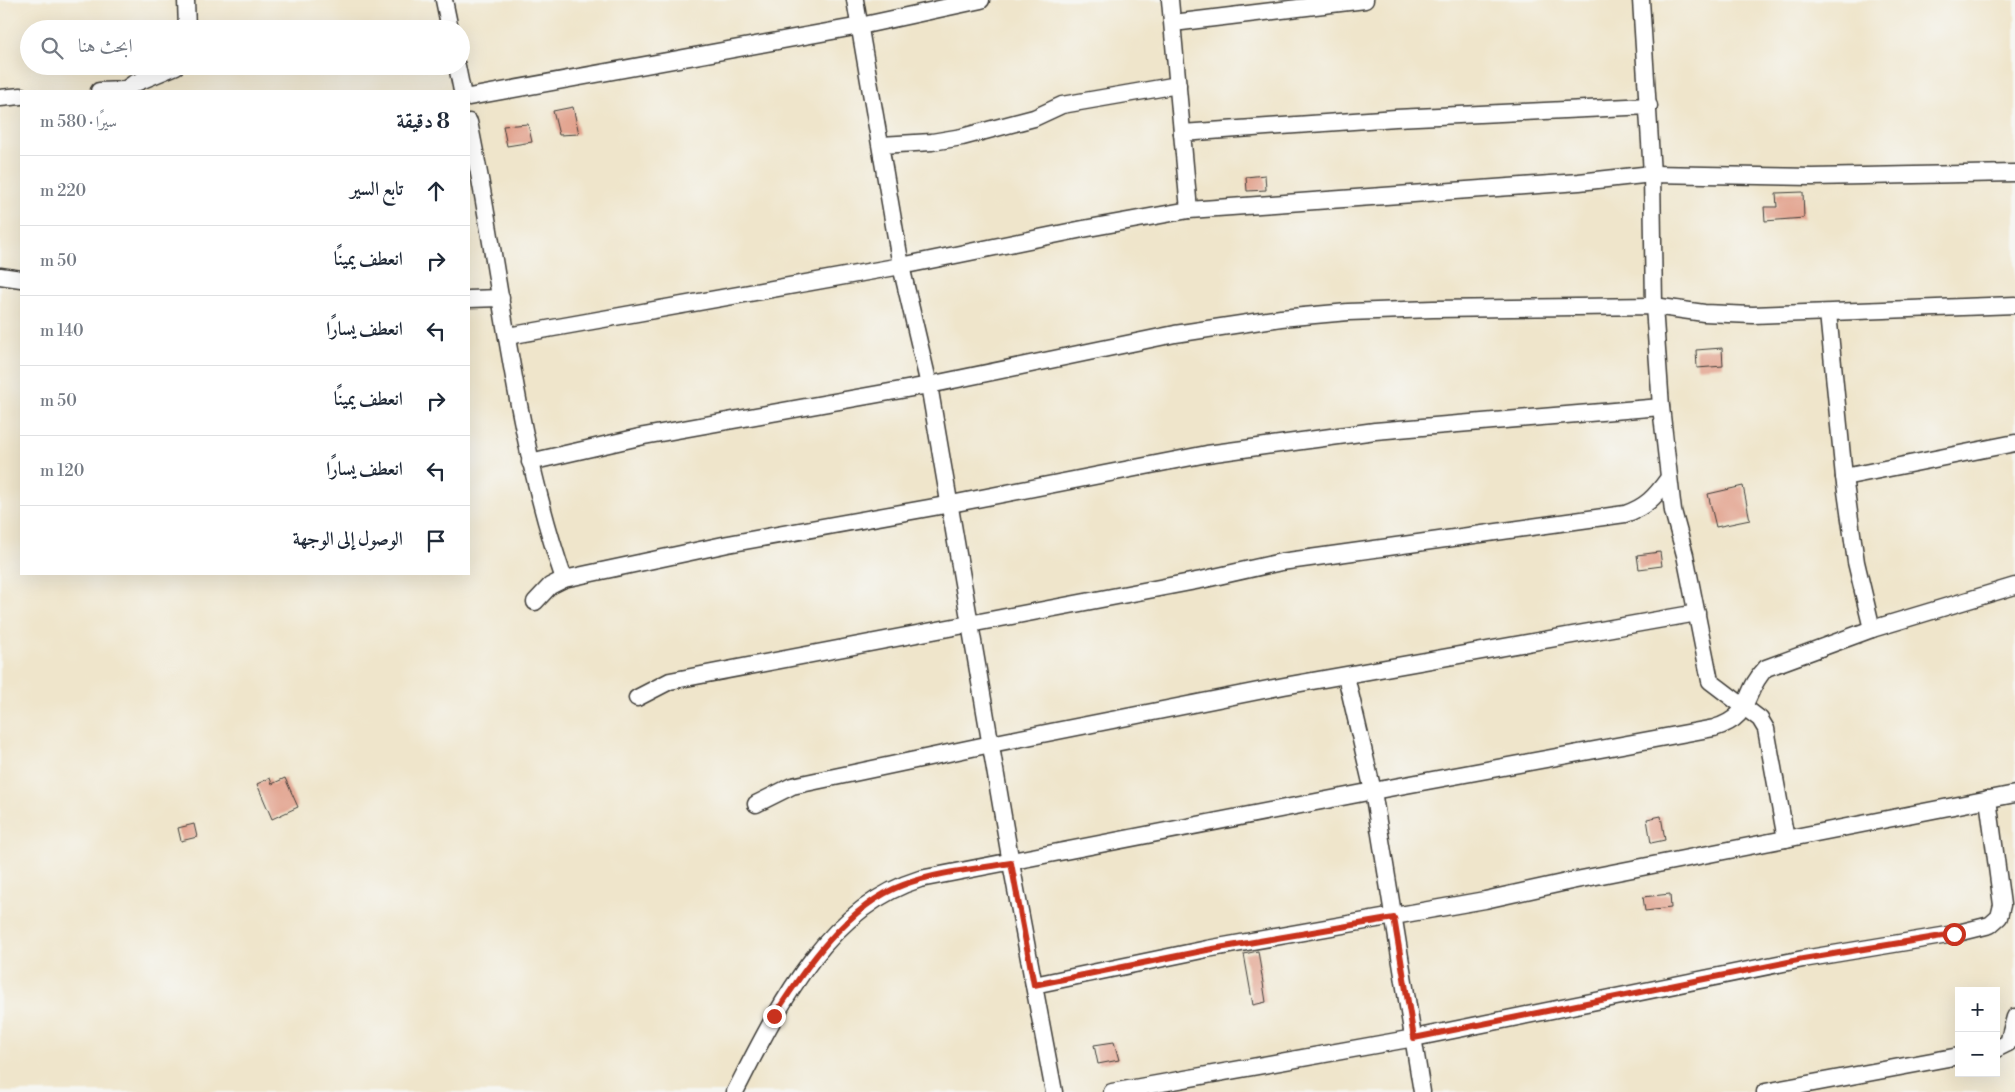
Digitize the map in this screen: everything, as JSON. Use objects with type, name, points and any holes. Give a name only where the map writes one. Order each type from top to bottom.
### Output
[{"type":"street","points":[[186,0],[187,20]]},
{"type":"street","points":[[444,0],[448,20]]},
{"type":"street","points":[[855,0],[900,266],[929,385],[951,504],[1011,863],[1054,1092]]},
{"type":"street","points":[[470,97],[860,26],[981,0]]},
{"type":"street","points":[[1170,0],[1189,210]]},
{"type":"street","points":[[1173,23],[1365,0]]},
{"type":"street","points":[[1641,0],[1652,174],[1654,306],[1661,407],[1673,511],[1710,681],[1726,696],[1744,706],[1760,719],[1766,730],[1786,839]]},
{"type":"street","points":[[123,90],[154,75]]},
{"type":"street","points":[[459,75],[462,90]]},
{"type":"street","points":[[881,145],[932,142],[962,137],[1034,118],[1062,105],[1178,85]]},
{"type":"street","points":[[0,98],[20,96]]},
{"type":"street","points":[[1182,133],[1396,118],[1649,106]]},
{"type":"street","points":[[470,132],[474,172],[501,298],[530,462],[549,536],[564,580]]},
{"type":"street","points":[[508,336],[900,266],[1082,228],[1189,210],[1579,182],[1652,174],[1812,176],[2015,173]]},
{"type":"street","points":[[0,276],[20,279]]},
{"type":"street","points":[[470,299],[501,298]]},
{"type":"street","points":[[530,462],[644,436],[929,385],[1175,334],[1281,318],[1348,312],[1654,306],[1704,313],[1744,315],[2015,305]]},
{"type":"street","points":[[1828,313],[1844,478],[1856,562],[1872,630]]},
{"type":"street","points":[[535,602],[550,586],[564,580],[728,544],[951,504],[1207,454],[1375,431],[1661,407]]},
{"type":"street","points":[[1844,478],[2015,443]]},
{"type":"street","points":[[637,698],[670,681],[1201,580],[1280,562],[1609,518],[1642,509],[1654,500],[1668,479]]},
{"type":"street","points":[[735,1092],[774,1016],[796,982],[825,945],[861,910],[882,894],[902,885],[920,879],[1011,863],[1374,791],[1714,728],[1731,723],[1744,706],[1756,678],[1766,668],[1872,630],[2015,586]]},
{"type":"street","points":[[756,804],[792,786],[991,744],[1284,686],[1696,614]]},
{"type":"street","points":[[1346,676],[1374,791],[1422,1092]]},
{"type":"street","points":[[1034,985],[1207,950],[1394,918],[2015,794]]},
{"type":"street","points":[[1112,1092],[1414,1038],[1803,959],[1954,934],[1990,925],[1999,917],[2002,904],[1988,799]]},
{"type":"street","points":[[2000,1048],[2008,1043],[2015,1016]]},
{"type":"street","points":[[1765,1092],[1955,1057]]},
{"type":"building","points":[[573,107],[579,134],[559,135],[553,111]]},
{"type":"building","points":[[528,124],[532,142],[507,146],[503,126]]},
{"type":"building","points":[[1265,175],[1266,190],[1247,191],[1246,177]]},
{"type":"building","points":[[1803,192],[1804,218],[1765,221],[1764,207],[1777,207],[1776,193]]},
{"type":"building","points":[[1722,348],[1723,366],[1697,368],[1696,350]]},
{"type":"building","points":[[1743,486],[1750,520],[1716,527],[1708,494]]},
{"type":"building","points":[[1660,552],[1662,566],[1639,569],[1637,555]]},
{"type":"building","points":[[270,778],[272,784],[285,778],[298,807],[272,819],[257,784]]},
{"type":"building","points":[[1661,816],[1665,840],[1651,843],[1647,819]]},
{"type":"building","points":[[194,824],[197,837],[181,841],[178,828]]},
{"type":"building","points":[[1670,894],[1671,908],[1645,911],[1643,897]]},
{"type":"building","points":[[1258,951],[1266,1002],[1253,1005],[1244,954]]},
{"type":"building","points":[[1114,1042],[1119,1060],[1098,1064],[1094,1045]]},
{"type":"route","points":[[774,1016],[796,982],[825,945],[861,910],[882,894],[920,879],[1011,863],[1034,985],[1207,950],[1394,918],[1414,1038],[1803,959],[1954,934]]}]
